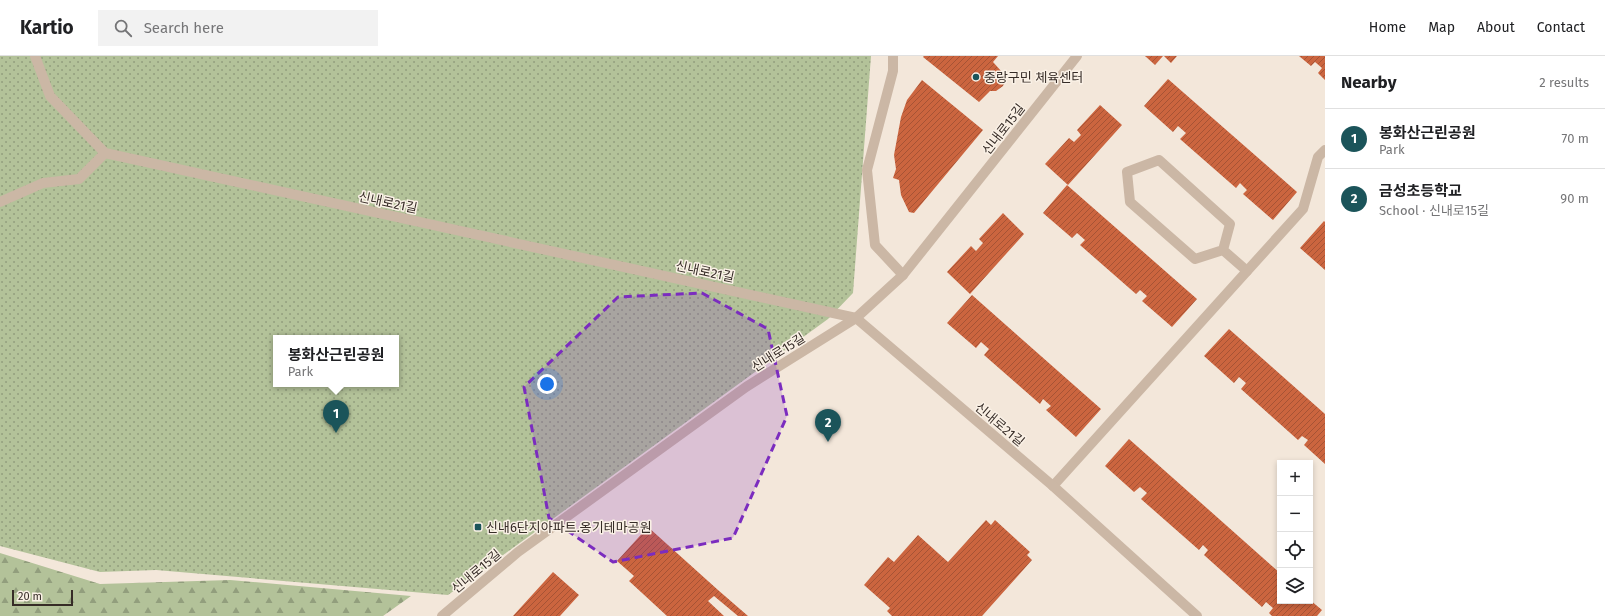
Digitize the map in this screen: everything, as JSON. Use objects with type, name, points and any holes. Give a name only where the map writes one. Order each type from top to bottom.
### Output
[{"type":"street","points":[[0,202],[44,183],[79,180],[105,153],[50,96],[35,56]]},
{"type":"street","points":[[893,56],[893,71],[866,170],[875,245],[903,275]]},
{"type":"street","name":"신내로15길","points":[[442,616],[518,552],[746,387],[856,318],[903,275],[1077,56]]},
{"type":"street","points":[[1053,486],[1303,208],[1325,150]]},
{"type":"street","name":"신내로21길","points":[[105,153],[856,318],[1053,486],[1197,616]]},
{"type":"street","points":[[1159,160],[1230,224],[1223,250],[1195,259],[1130,202],[1128,172],[1159,160]]},
{"type":"street","points":[[1223,250],[1247,271]]},
{"type":"highlighted area","points":[[702,293],[768,329],[787,416],[733,538],[613,562],[549,518],[524,387],[618,297]]},
{"type":"green space","points":[[0,56],[871,56],[853,293],[828,319],[448,595],[156,570],[100,572],[0,546]]},
{"type":"green space","points":[[0,553],[100,584],[230,580],[411,596],[383,616],[0,616]]},
{"type":"building","name":"중랑구민 체육센터","points":[[998,56],[993,62],[1002,72],[1005,81],[1003,86],[996,91],[990,91],[979,102],[923,57]]},
{"type":"building","points":[[1145,56],[1163,56],[1155,65]]},
{"type":"building","points":[[1164,56],[1177,56],[1171,63]]},
{"type":"building","points":[[1299,56],[1325,56],[1325,80],[1318,73],[1322,68],[1315,62],[1311,66]]},
{"type":"building","points":[[1168,79],[1297,192],[1273,220],[1243,194],[1247,190],[1240,183],[1236,188],[1180,139],[1186,133],[1178,126],[1173,132],[1144,106]]},
{"type":"building","points":[[922,80],[983,130],[914,213],[909,212],[901,195],[899,180],[893,178],[896,169],[894,155],[901,117],[907,100]]},
{"type":"building","points":[[1100,105],[1122,125],[1068,185],[1045,164],[1069,138],[1074,142],[1081,135],[1077,130]]},
{"type":"building","points":[[1067,185],[1197,299],[1172,327],[1142,301],[1147,296],[1140,290],[1136,294],[1080,245],[1085,240],[1077,233],[1072,238],[1043,213]]},
{"type":"building","points":[[1003,213],[1024,234],[970,294],[947,272],[971,246],[976,251],[983,243],[979,239]]},
{"type":"building","points":[[1324,221],[1325,222],[1325,270],[1300,248]]},
{"type":"building","points":[[972,295],[1101,409],[1076,437],[1046,410],[1051,406],[1043,399],[1040,404],[984,355],[989,349],[981,342],[976,348],[947,323]]},
{"type":"building","points":[[1229,329],[1325,414],[1325,464],[1304,445],[1308,440],[1302,436],[1298,440],[1241,389],[1246,383],[1239,377],[1234,383],[1204,356]]},
{"type":"building","points":[[1129,439],[1277,570],[1277,604],[1313,604],[1313,602],[1322,610],[1317,616],[1272,616],[1269,613],[1273,608],[1266,602],[1262,607],[1204,555],[1208,550],[1203,545],[1199,550],[1141,499],[1147,493],[1140,487],[1134,492],[1105,466]]},
{"type":"building","points":[[986,520],[991,525],[995,520],[1030,552],[1027,555],[1032,560],[982,616],[892,616],[887,611],[890,608],[864,585],[888,557],[894,562],[918,535],[948,562]]},
{"type":"building","points":[[648,527],[748,616],[738,616],[714,596],[708,601],[724,616],[667,616],[629,581],[634,576],[617,561]]},
{"type":"building","points":[[553,572],[579,595],[560,616],[513,616]]},
{"type":"place","name":"중랑구민 체육센터","points":[[976,77]]},
{"type":"place","name":"봉화산근린공원","points":[[336,433]]},
{"type":"place","name":"금성초등학교","points":[[828,442]]},
{"type":"place","name":"신내6단지아파트.옹기테마공원","points":[[478,527]]}]
